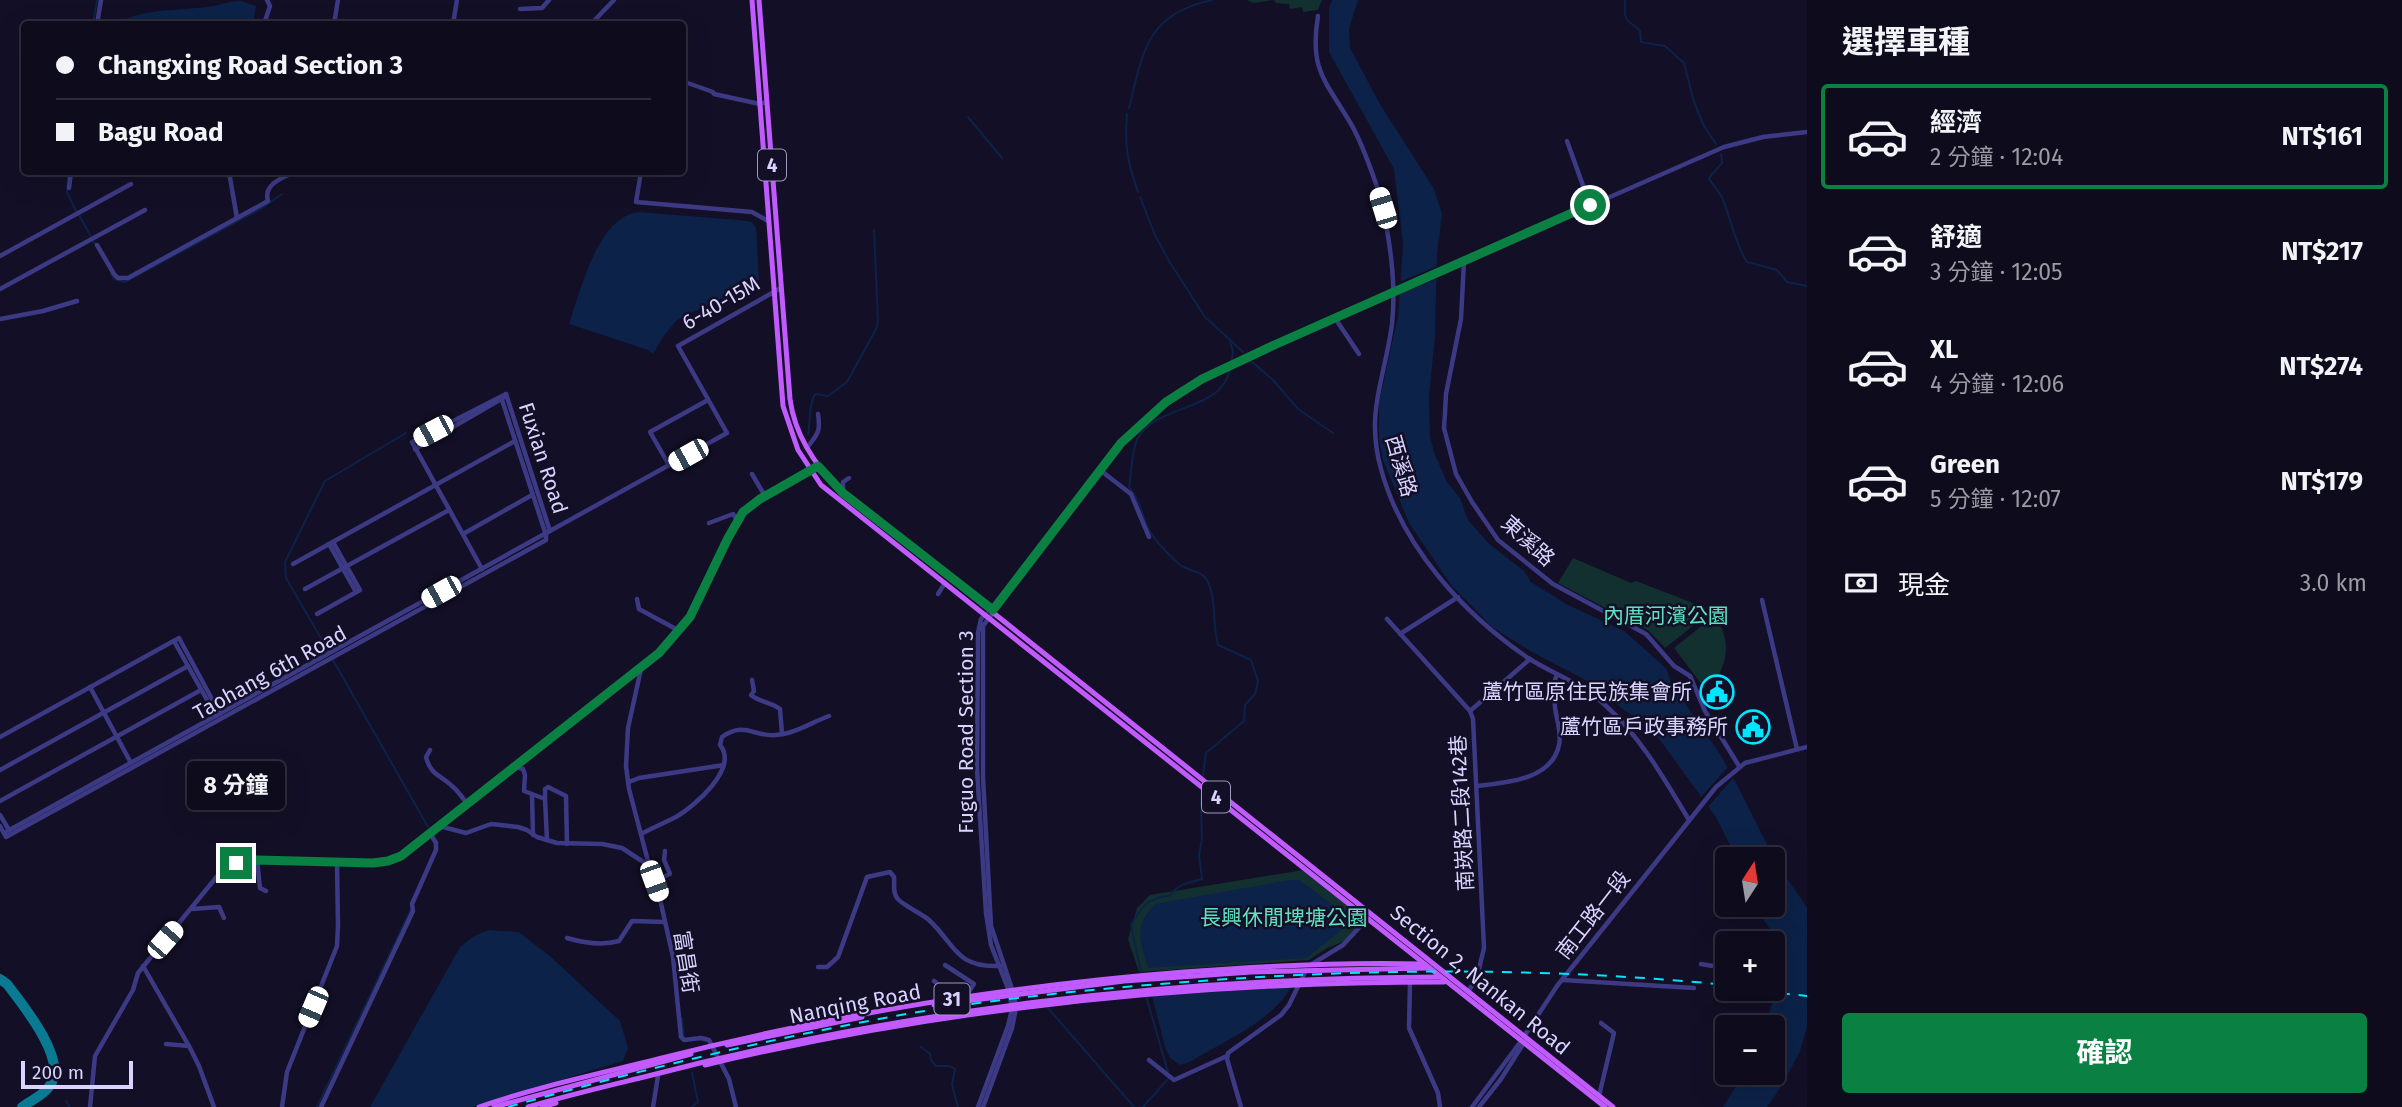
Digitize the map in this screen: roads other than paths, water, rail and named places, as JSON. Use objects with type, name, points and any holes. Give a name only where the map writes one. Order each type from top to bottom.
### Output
[{"type":"main road","name":"4","points":[[752,0],[774,291]]},
{"type":"main road","name":"4","points":[[759,0],[781,288]]},
{"type":"main road","name":"Section 2, Nankan Road","points":[[781,288],[791,405],[799,433],[818,466],[843,493],[993,610],[1370,916],[1426,966],[1468,992],[1524,1041],[1613,1107]]},
{"type":"main road","name":"Section 2, Nankan Road","points":[[774,291],[783,406],[798,450],[811,471],[834,497],[1370,916],[1438,965],[1447,979],[1605,1107]]},
{"type":"main road","name":"31","points":[[486,1106],[567,1082],[712,1047],[859,1014],[966,996],[1011,993],[1108,978],[1219,970],[1310,965],[1426,966]]},
{"type":"main road","name":"Nanqing Road","points":[[486,1106],[712,1047],[880,1014],[1011,993],[1239,973],[1438,965]]},
{"type":"main road","points":[[1219,970],[1239,973]]},
{"type":"main road","name":"31","points":[[542,1107],[718,1060],[1014,1007],[1298,982],[1410,982],[1447,979]]},
{"type":"main road","name":"Nanqing Road","points":[[528,1107],[854,1030],[1106,993],[1229,984],[1447,979]]},
{"type":"main road","points":[[1216,989],[1229,984]]},
{"type":"main road","points":[[1029,992],[1048,986]]},
{"type":"main road","points":[[1106,993],[1125,996]]},
{"type":"main road","points":[[859,1014],[880,1014]]},
{"type":"main road","points":[[854,1030],[871,1031]]},
{"type":"main road","points":[[567,1082],[603,1077]]},
{"type":"street","points":[[98,21],[101,0]]},
{"type":"street","points":[[266,21],[270,13],[267,0]]},
{"type":"street","points":[[334,21],[338,0]]},
{"type":"street","points":[[454,21],[457,0]]},
{"type":"street","points":[[520,9],[542,8],[550,0]]},
{"type":"street","points":[[593,21],[610,1]]},
{"type":"street","name":"西溪路","points":[[1318,16],[1316,48],[1320,71],[1325,85],[1352,125],[1378,193],[1392,252],[1396,290],[1389,341],[1375,405],[1375,446],[1389,492],[1405,527],[1432,567],[1485,626],[1530,659],[1596,697],[1618,717],[1644,748],[1690,819]]},
{"type":"street","points":[[686,82],[714,94],[760,104],[767,102]]},
{"type":"street","points":[[993,610],[1136,427],[1188,387],[1396,290],[1723,147],[1763,137],[1807,132]]},
{"type":"street","points":[[1567,141],[1590,205]]},
{"type":"street","points":[[69,188],[71,175]]},
{"type":"street","points":[[230,175],[237,218]]},
{"type":"street","points":[[97,245],[114,274],[124,280],[268,201],[267,190],[270,186],[290,175]]},
{"type":"street","points":[[640,175],[636,202],[752,212],[768,221]]},
{"type":"street","points":[[0,256],[131,184]]},
{"type":"street","points":[[0,289],[145,210]]},
{"type":"street","name":"東溪路","points":[[1464,261],[1461,320],[1444,413],[1446,435],[1456,474],[1498,540],[1552,584],[1646,634],[1674,666],[1690,676],[1705,711],[1737,767]]},
{"type":"street","name":"6-40-15M","points":[[708,400],[678,346],[781,288]]},
{"type":"street","points":[[0,319],[77,302]]},
{"type":"street","points":[[1335,318],[1359,354]]},
{"type":"street","points":[[415,449],[502,400],[506,394]]},
{"type":"street","points":[[482,570],[412,442],[506,394]]},
{"type":"street","name":"Fuxian Road","points":[[506,394],[548,533]]},
{"type":"street","name":"Fuxian Road","points":[[502,400],[548,533]]},
{"type":"street","points":[[669,465],[650,432],[708,400]]},
{"type":"street","name":"Taohang 6th Road","points":[[7,834],[727,433],[708,400]]},
{"type":"street","points":[[807,449],[818,433],[818,414]]},
{"type":"street","points":[[293,564],[515,441]]},
{"type":"street","points":[[90,1107],[95,1056],[133,990],[138,972],[224,870],[236,863],[257,860],[388,861],[401,856],[641,669],[678,633],[690,617],[737,520],[750,506],[765,496],[818,466]]},
{"type":"street","points":[[1100,470],[1131,494],[1149,537]]},
{"type":"street","points":[[752,474],[765,496]]},
{"type":"street","points":[[843,493],[843,482],[849,478]]},
{"type":"street","points":[[463,534],[533,495]]},
{"type":"street","points":[[305,589],[449,510]]},
{"type":"street","points":[[709,523],[733,514],[737,520]]},
{"type":"street","name":"Taohang 6th Road","points":[[219,717],[546,540],[548,533]]},
{"type":"street","points":[[317,614],[358,591],[331,543]]},
{"type":"street","points":[[937,594],[945,583]]},
{"type":"street","points":[[1400,634],[1458,597]]},
{"type":"street","points":[[637,599],[639,610],[674,628],[678,633]]},
{"type":"street","points":[[1762,600],[1797,749]]},
{"type":"street","name":"Fuguo Road Section 3","points":[[981,1106],[1014,1007],[1002,966],[988,936],[978,633],[981,619],[993,610]]},
{"type":"street","name":"南崁路二段142巷","points":[[1387,619],[1471,711],[1474,719],[1484,948],[1477,978],[1468,992]]},
{"type":"street","points":[[176,639],[219,717]]},
{"type":"street","points":[[176,639],[201,690],[219,717]]},
{"type":"street","points":[[0,737],[176,639]]},
{"type":"street","points":[[1471,711],[1530,659]]},
{"type":"street","points":[[0,770],[188,666]]},
{"type":"street","name":"富昌街","points":[[641,669],[628,727],[625,757],[628,782],[660,899],[674,964],[681,1037],[684,1040],[705,1039],[712,1047]]},
{"type":"street","points":[[1476,786],[1500,783],[1536,773],[1543,770],[1556,754],[1559,735],[1553,692],[1554,680],[1558,674]]},
{"type":"street","points":[[752,680],[754,691],[751,695],[780,709],[782,734]]},
{"type":"street","points":[[89,687],[132,765]]},
{"type":"street","points":[[0,801],[201,690]]},
{"type":"street","points":[[641,834],[677,816],[699,800],[715,781],[724,765],[725,751],[720,745],[722,737],[747,729],[768,735],[782,734],[829,716]]},
{"type":"street","points":[[1737,767],[1752,759],[1807,747]]},
{"type":"street","points":[[430,750],[426,757],[429,766],[438,777],[454,787],[467,804]]},
{"type":"street","points":[[628,782],[724,765]]},
{"type":"street","points":[[515,767],[523,769],[524,791],[545,799]]},
{"type":"street","name":"南工路一段","points":[[1524,1041],[1562,980],[1716,787],[1737,767]]},
{"type":"street","points":[[547,840],[546,787],[566,796],[567,844]]},
{"type":"street","points":[[532,795],[533,835]]},
{"type":"street","points":[[0,815],[7,834]]},
{"type":"street","points":[[439,826],[466,833],[491,824],[502,825],[527,830],[547,840],[567,844],[602,844],[622,848],[649,865]]},
{"type":"street","points":[[0,826],[7,834]]},
{"type":"street","points":[[321,1107],[413,911],[412,904],[436,850],[436,843],[430,833]]},
{"type":"street","points":[[654,881],[670,874],[664,860],[665,851]]},
{"type":"street","points":[[257,860],[260,888],[266,891]]},
{"type":"street","points":[[282,1107],[287,1072],[337,946],[337,862]]},
{"type":"street","points":[[818,967],[827,967],[838,957],[867,877],[890,872],[894,877],[897,899],[929,920],[959,957],[992,967],[1002,966]]},
{"type":"street","points":[[191,909],[219,907],[224,918]]},
{"type":"street","points":[[1149,1060],[1174,1080],[1227,1056],[1239,1043],[1281,1014],[1289,1005],[1298,982],[1310,965],[1343,946],[1370,916]]},
{"type":"street","points":[[567,938],[609,944],[619,941],[632,921],[664,922]]},
{"type":"street","points":[[1701,964],[1715,966]]},
{"type":"street","points":[[945,965],[974,985],[966,996]]},
{"type":"street","points":[[143,966],[200,1066],[214,1107]]},
{"type":"street","points":[[1562,980],[1694,988]]},
{"type":"street","points":[[934,981],[957,998]]},
{"type":"street","points":[[1410,982],[1409,1028],[1438,1093],[1440,1107]]},
{"type":"street","points":[[1599,1096],[1614,1032],[1601,1023]]},
{"type":"street","points":[[1472,1107],[1524,1041]]},
{"type":"street","points":[[1479,1107],[1524,1041]]},
{"type":"street","points":[[166,1044],[189,1046]]},
{"type":"street","points":[[712,1047],[729,1079],[736,1107]]},
{"type":"street","points":[[1227,1056],[1241,1107]]},
{"type":"street","points":[[653,1107],[658,1076]]},
{"type":"street","points":[[981,1106],[991,1107]]},
{"type":"water","points":[[1332,0],[1358,0],[1349,29],[1350,48],[1380,104],[1434,189],[1442,214],[1437,254],[1435,336],[1429,396],[1430,437],[1447,482],[1460,498],[1468,520],[1488,543],[1524,571],[1531,582],[1568,605],[1624,631],[1666,668],[1671,683],[1720,754],[1768,847],[1731,847],[1716,817],[1649,725],[1625,711],[1595,685],[1532,652],[1492,627],[1451,585],[1409,523],[1383,460],[1379,439],[1379,403],[1398,316],[1403,244],[1394,169],[1329,52],[1329,8]]},
{"type":"water","points":[[241,1],[256,6],[254,21],[123,21],[151,12],[203,8]]},
{"type":"water","points":[[638,212],[739,220],[752,222],[756,228],[759,280],[677,320],[653,354],[569,324],[585,275],[601,241],[624,217]]},
{"type":"water","points":[[1785,876],[1807,907],[1807,1027],[1800,1051],[1785,1080],[1785,1015],[1768,1015],[1772,1001],[1785,1001],[1785,931],[1771,931],[1761,917],[1785,917]]},
{"type":"water","name":"長興休閒埤塘公園","points":[[1299,880],[1353,920],[1307,958],[1148,968],[1140,934],[1148,912],[1155,904]]},
{"type":"water","points":[[488,930],[519,932],[552,958],[620,1021],[628,1048],[623,1061],[472,1107],[370,1107],[460,947],[474,936]]},
{"type":"water","points":[[1291,987],[1272,1010],[1231,1038],[1190,1062],[1180,1065],[1170,1058],[1152,996]]},
{"type":"water","points":[[1737,1085],[1782,1085],[1767,1107],[1723,1107]]},
{"type":"waterway","points":[[94,21],[97,0]]},
{"type":"waterway","points":[[1129,108],[1144,53],[1160,26],[1190,6],[1212,0]]},
{"type":"waterway","points":[[1625,0],[1625,16],[1640,31],[1641,42],[1665,46],[1684,63],[1694,102],[1704,126],[1716,144]]},
{"type":"waterway","points":[[1127,114],[1128,154],[1138,192]]},
{"type":"waterway","points":[[968,117],[1002,158]]},
{"type":"waterway","points":[[1721,154],[1722,163],[1709,178],[1722,197],[1747,262],[1777,270],[1787,282],[1807,286]]},
{"type":"waterway","points":[[68,175],[67,192],[76,211]]},
{"type":"waterway","points":[[111,274],[114,279],[125,282],[262,208],[282,194]]},
{"type":"waterway","points":[[1140,197],[1169,261],[1205,317],[1243,352]]},
{"type":"waterway","points":[[79,215],[95,244]]},
{"type":"waterway","points":[[808,435],[810,409],[815,394],[828,396],[847,382],[876,329],[878,321],[874,230]]},
{"type":"waterway","points":[[1230,341],[1233,352],[1231,363]]},
{"type":"waterway","points":[[1251,361],[1273,380],[1298,409],[1333,433]]},
{"type":"waterway","points":[[1203,775],[1206,753],[1244,721],[1245,705],[1255,694],[1258,681],[1251,660],[1218,645],[1212,595],[1207,580],[1201,574],[1179,564],[1157,541],[1129,487],[1136,442],[1147,427],[1160,418],[1215,393],[1225,383],[1230,369]]},
{"type":"waterway","points":[[329,652],[286,578],[285,562],[325,481],[406,433]]},
{"type":"waterway","points":[[333,660],[428,827]]},
{"type":"waterway","points":[[1201,805],[1202,793]]},
{"type":"waterway","points":[[1141,972],[1131,925],[1143,907],[1151,901],[1171,895],[1181,886],[1202,879],[1199,855],[1202,839],[1201,811]]},
{"type":"waterway","points":[[317,1107],[411,909]]},
{"type":"waterway","points":[[1146,996],[1168,1072]]},
{"type":"waterway","points":[[1048,1008],[1134,1107]]},
{"type":"waterway","points":[[682,1018],[684,1037]]},
{"type":"waterway","points":[[921,1047],[930,1054],[936,1066],[950,1066],[955,1069],[952,1085],[958,1107]]},
{"type":"waterway","points":[[692,1073],[698,1102],[692,1107]]},
{"type":"waterway","points":[[1143,1107],[1168,1079]]},
{"type":"waterway","points":[[66,1101],[70,1107]]},
{"type":"railway","points":[[508,1107],[661,1067],[815,1032],[918,1012],[1066,993],[1278,976],[1406,972],[1599,975],[1715,984]]},
{"type":"railway","points":[[1785,994],[1807,996]]},
{"type":"place","name":"蘆竹區原住民族集會所","points":[[1717,692]]},
{"type":"place","name":"蘆竹區戶政事務所","points":[[1753,727]]},
{"type":"park label","name":"內厝河濱公園","points":[[1666,616]]}]
